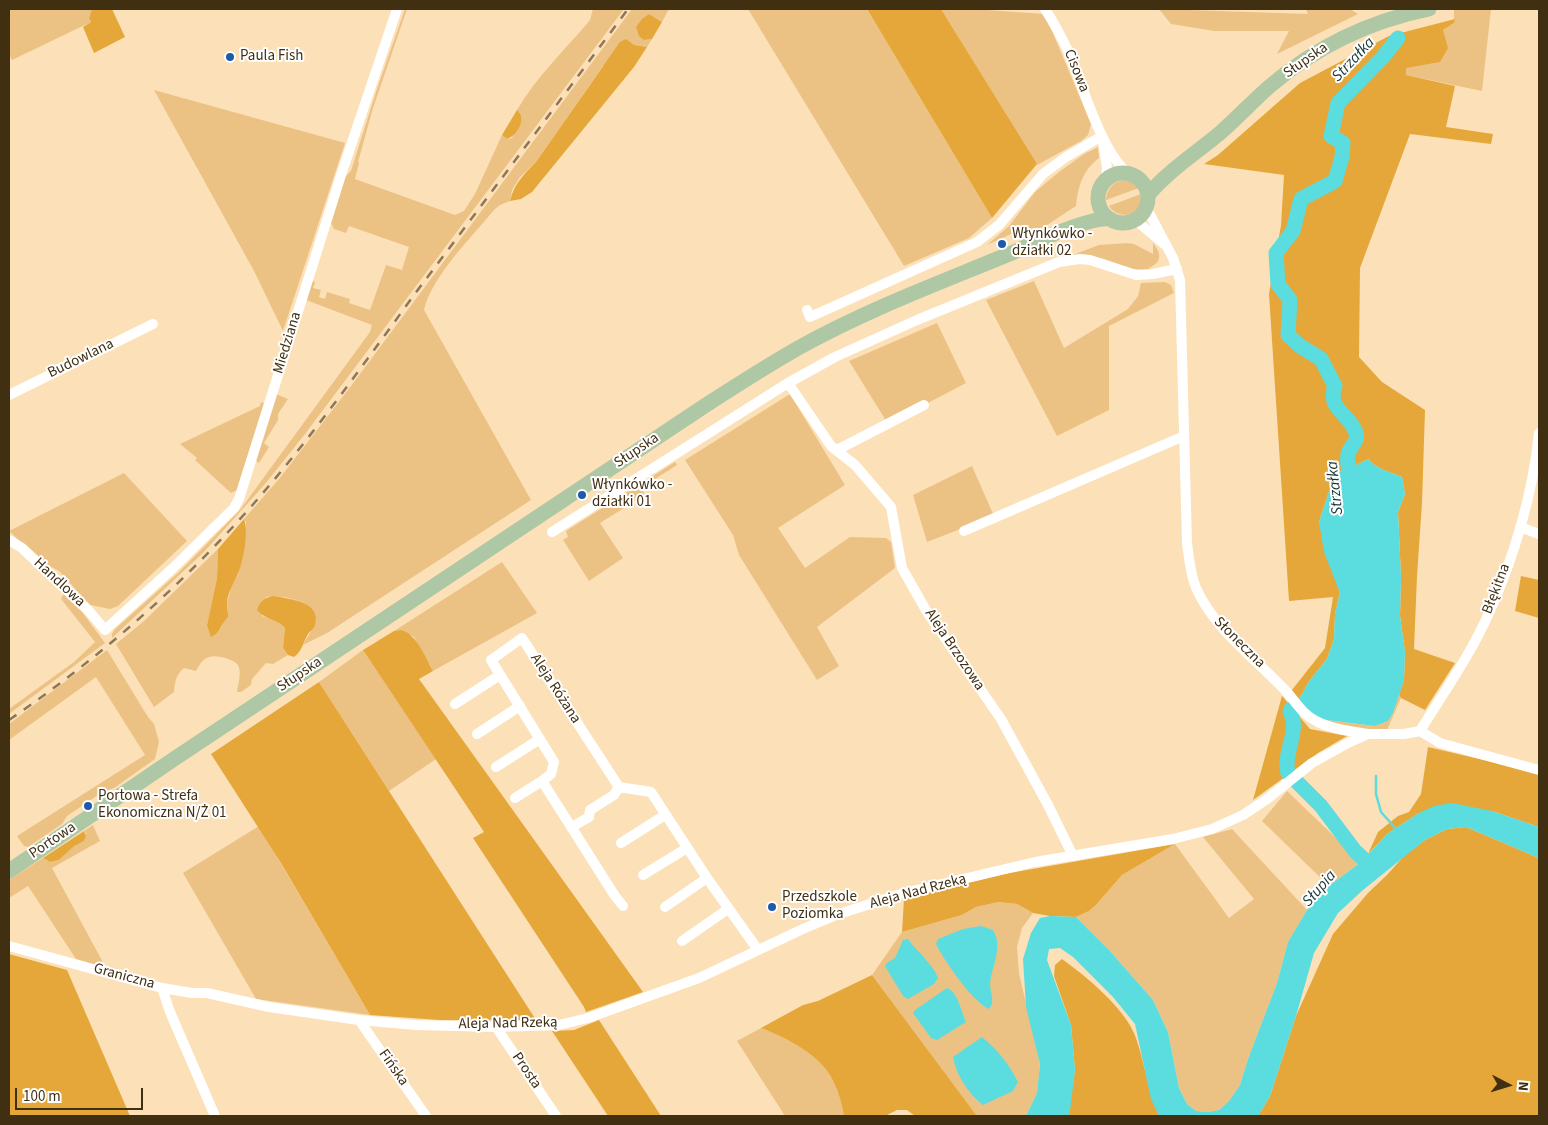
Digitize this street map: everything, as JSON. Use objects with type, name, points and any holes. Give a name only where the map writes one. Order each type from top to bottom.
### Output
[{"type":"main road","name":"Słupska","points":[[1147,201],[1159,181],[1202,147],[1307,57],[1368,26],[1394,17],[1429,9]]},
{"type":"main road","name":"Słupska","points":[[1132,175],[1154,172],[1202,147]]},
{"type":"main road","points":[[1116,174],[1132,175],[1145,185],[1147,201],[1141,216],[1133,221],[1120,222],[1110,219],[1104,214],[1098,200],[1101,188],[1106,179],[1116,174]]},
{"type":"main road","name":"Słupska","points":[[1051,236],[1087,213],[1095,206],[1098,200]]},
{"type":"main road","name":"Słupska","points":[[198,744],[706,405],[774,362],[850,321],[954,276],[1051,236],[1097,220],[1110,219]]},
{"type":"main road","name":"Portowa","points":[[9,871],[198,744]]},
{"type":"street","name":"Miedziana","points":[[105,630],[173,568],[236,504],[341,175],[397,9]]},
{"type":"street","name":"Cisowa","points":[[1045,9],[1069,53],[1102,136],[1118,164],[1132,175]]},
{"type":"street","name":"Cisowa","points":[[1102,136],[1107,168],[1106,179]]},
{"type":"street","points":[[806,310],[810,317],[977,242],[999,225],[1043,174],[1102,136]]},
{"type":"street","name":"Słoneczna","points":[[1147,201],[1177,268],[1182,296],[1187,543],[1189,566],[1196,588],[1212,616],[1224,630],[1285,690],[1306,715],[1316,722],[1368,734]]},
{"type":"street","name":"Słoneczna","points":[[1133,221],[1139,223],[1168,248]]},
{"type":"street","points":[[552,532],[788,383],[852,348],[1050,264],[1070,260],[1090,260],[1125,272],[1144,276],[1177,268]]},
{"type":"street","name":"Budowlana","points":[[9,395],[153,324]]},
{"type":"street","name":"Aleja Brzozowa","points":[[788,383],[825,439],[855,465],[891,507],[902,568],[928,612],[1001,719],[1074,856]]},
{"type":"street","points":[[837,450],[924,405]]},
{"type":"street","name":"Błękitna","points":[[1420,731],[1471,647],[1489,612],[1529,498],[1539,433]]},
{"type":"street","points":[[964,531],[1184,436]]},
{"type":"street","points":[[1520,527],[1539,534]]},
{"type":"street","name":"Handlowa","points":[[9,540],[22,548],[88,610],[105,630]]},
{"type":"street","name":"Aleja Różana","points":[[515,798],[551,774],[554,762],[490,660],[522,638],[619,787]]},
{"type":"street","points":[[455,704],[500,675]]},
{"type":"street","points":[[477,734],[520,706]]},
{"type":"street","points":[[1420,731],[1440,743],[1539,770]]},
{"type":"street","name":"Aleja Nad Rzeką","points":[[162,988],[192,993],[207,993],[269,1007],[359,1020],[416,1025],[496,1027],[559,1024],[588,1018],[699,978],[840,914],[904,893],[1035,862],[1173,839],[1212,829],[1243,815],[1330,752],[1368,734],[1404,734],[1420,731]]},
{"type":"street","points":[[496,767],[540,740]]},
{"type":"street","points":[[542,781],[579,841],[623,906]]},
{"type":"street","points":[[572,827],[589,817],[590,810],[614,795],[619,787],[651,792],[707,878],[758,950]]},
{"type":"street","points":[[621,843],[665,815]]},
{"type":"street","points":[[643,875],[687,848]]},
{"type":"street","points":[[665,907],[707,878]]},
{"type":"street","points":[[682,941],[728,909]]},
{"type":"street","name":"Graniczna","points":[[9,946],[162,988],[170,1012],[215,1116]]},
{"type":"street","name":"Fińska","points":[[359,1020],[426,1116]]},
{"type":"street","name":"Prosta","points":[[496,1027],[556,1116]]},
{"type":"shaded area","points":[[9,9],[92,9],[89,18],[91,22],[12,60],[9,54]]},
{"type":"shaded area","points":[[92,9],[112,9],[125,37],[94,53],[83,27],[91,22],[89,18]]},
{"type":"shaded area","points":[[405,9],[407,9],[373,108],[355,179],[455,215],[464,211],[475,194],[502,135],[507,139],[512,138],[520,113],[517,110],[525,98],[542,75],[590,20],[593,9],[624,9],[305,434],[265,484],[204,552],[112,638],[115,629],[179,572],[240,510],[370,332],[372,325],[306,300],[313,280],[315,283],[313,288],[321,290],[319,297],[325,299],[327,292],[350,299],[349,303],[370,310],[386,265],[402,270],[409,247],[349,226],[346,233],[334,229],[331,223],[345,177],[351,171]]},
{"type":"shaded area","points":[[632,9],[669,9],[662,22],[649,14],[644,40],[652,39],[647,47],[634,45],[603,66],[536,162],[520,177],[512,190],[510,201],[494,210],[444,271],[428,297],[424,310],[531,500],[327,633],[303,645],[314,626],[313,610],[303,603],[291,599],[266,597],[262,616],[281,623],[285,628],[283,648],[288,655],[273,664],[266,663],[252,679],[251,685],[241,692],[237,692],[240,675],[237,664],[222,657],[209,657],[202,662],[196,671],[184,668],[176,679],[174,692],[154,707],[116,644],[144,621],[218,549],[217,578],[207,625],[221,628],[228,611],[227,603],[231,588],[238,575],[242,559],[246,522],[244,519],[279,479],[351,386]]},
{"type":"shaded area","points":[[748,9],[867,9],[992,218],[969,238],[904,266]]},
{"type":"shaded area","points":[[867,9],[941,9],[1037,164],[992,218]]},
{"type":"shaded area","points":[[941,9],[973,9],[1045,14],[1091,124],[1088,135],[1081,141],[1037,165]]},
{"type":"shaded area","points":[[1159,9],[1308,14],[1306,9],[1350,9],[1358,14],[1277,54],[1289,31],[1214,31],[1171,24]]},
{"type":"shaded area","points":[[1454,9],[1491,9],[1482,91],[1406,75],[1406,68],[1443,30],[1454,23]]},
{"type":"shaded area","points":[[649,14],[662,22],[652,39],[644,40],[639,36],[636,27]]},
{"type":"shaded area","points":[[1455,19],[1454,23],[1443,30],[1448,48],[1440,62],[1406,68],[1406,75],[1455,86],[1446,127],[1493,134],[1491,144],[1410,134],[1360,268],[1359,357],[1382,382],[1425,410],[1414,649],[1455,663],[1425,710],[1401,698],[1399,694],[1404,680],[1405,652],[1400,616],[1401,577],[1398,512],[1405,494],[1402,477],[1379,468],[1368,459],[1349,469],[1335,473],[1319,522],[1340,593],[1335,614],[1334,639],[1327,659],[1310,680],[1299,699],[1292,690],[1325,648],[1333,597],[1289,601],[1269,294],[1281,225],[1284,175],[1204,164],[1218,155],[1300,83],[1389,36]]},
{"type":"shaded area","points":[[626,39],[634,45],[647,47],[634,67],[532,192],[521,199],[510,201],[514,189],[520,180],[536,162],[620,42]]},
{"type":"shaded area","points":[[154,90],[345,143],[283,331],[254,271]]},
{"type":"shaded area","points":[[517,110],[521,117],[520,126],[515,134],[507,139],[502,135]]},
{"type":"shaded area","points":[[1098,147],[1099,158],[1082,179],[1076,206],[1044,227],[1011,234],[987,245],[1009,226],[1035,192],[1084,154]]},
{"type":"shaded area","points":[[1126,180],[1139,188],[1106,200],[1108,192],[1114,184]]},
{"type":"shaded area","points":[[1141,194],[1139,207],[1130,214],[1119,214],[1109,206]]},
{"type":"shaded area","points":[[1153,243],[1158,250],[1159,260],[1149,270],[1131,269],[1091,256],[1070,256],[1099,245],[1134,244],[1153,254]]},
{"type":"shaded area","points":[[1034,281],[1064,348],[1128,309],[1138,296],[1141,283],[1165,282],[1171,285],[1174,293],[1109,326],[1109,410],[1057,436],[986,300]]},
{"type":"shaded area","points":[[937,323],[966,383],[888,424],[849,361]]},
{"type":"shaded area","points":[[276,394],[288,399],[278,414],[278,420],[264,443],[269,447],[259,463],[255,460]]},
{"type":"shaded area","points":[[790,394],[845,485],[778,528],[805,568],[850,537],[886,538],[891,542],[895,568],[817,627],[839,666],[817,680],[739,555],[733,535],[685,460]]},
{"type":"shaded area","points":[[261,402],[265,404],[237,490],[231,493],[195,460],[197,458],[180,444],[260,406]]},
{"type":"shaded area","points":[[675,462],[677,465],[641,488],[645,495],[600,523],[623,558],[589,581],[563,540],[568,537],[566,531]]},
{"type":"shaded area","points":[[972,466],[994,516],[927,542],[913,495]]},
{"type":"shaded area","points":[[124,473],[187,541],[118,606],[110,609],[90,605],[59,571],[45,564],[9,531]]},
{"type":"shaded area","points":[[244,519],[246,532],[245,548],[239,571],[228,598],[228,617],[211,637],[207,625],[217,578],[218,549]]},
{"type":"shaded area","points":[[502,562],[537,613],[433,671],[414,637],[400,630],[394,631]]},
{"type":"shaded area","points":[[1521,576],[1539,580],[1539,618],[1515,611]]},
{"type":"shaded area","points":[[64,593],[82,612],[105,643],[9,714],[9,709],[74,662],[95,642],[61,599]]},
{"type":"shaded area","points":[[273,596],[295,600],[309,606],[314,611],[316,617],[314,626],[294,657],[288,655],[283,648],[285,628],[257,610],[263,600]]},
{"type":"shaded area","points":[[401,630],[407,632],[416,641],[433,671],[419,679],[643,992],[586,1012],[473,838],[484,832],[363,650],[394,631]]},
{"type":"shaded area","points":[[107,650],[154,724],[159,742],[155,759],[114,788],[101,793],[67,816],[62,824],[28,847],[24,846],[17,836],[145,755],[96,677],[9,740],[9,724]]},
{"type":"shaded area","points":[[363,650],[436,759],[389,791],[319,682]]},
{"type":"shaded area","points":[[319,682],[536,1020],[439,1020],[370,1015],[281,863],[211,754]]},
{"type":"shaded area","points":[[1292,690],[1312,715],[1326,720],[1375,726],[1388,721],[1393,713],[1399,694],[1401,698],[1387,730],[1368,730],[1325,723],[1314,718],[1306,711]]},
{"type":"shaded area","points":[[1282,696],[1310,729],[1347,736],[1318,753],[1253,800]]},
{"type":"shaded area","points":[[1428,747],[1539,773],[1539,827],[1492,811],[1419,813],[1387,834],[1368,854],[1378,832],[1398,816],[1409,812],[1421,794]]},
{"type":"shaded area","points":[[1287,791],[1361,862],[1329,886],[1262,821]]},
{"type":"shaded area","points":[[93,825],[100,841],[52,868],[106,968],[76,959],[28,886],[9,898],[9,880],[43,858],[50,862],[59,860],[74,845],[84,841],[86,833],[84,831]]},
{"type":"shaded area","points":[[259,826],[370,1015],[256,999],[183,873]]},
{"type":"shaded area","points":[[1466,827],[1539,858],[1539,1116],[1258,1116],[1270,1096],[1296,1016],[1333,934],[1368,893],[1403,857],[1425,840],[1447,829]]},
{"type":"shaded area","points":[[1232,829],[1307,910],[1288,942],[1277,983],[1240,1085],[1229,1101],[1219,1110],[1208,1112],[1196,1111],[1187,1104],[1179,1088],[1168,1032],[1153,1000],[1109,950],[1076,917],[1089,911],[1096,905],[1122,875],[1175,844],[1229,918],[1254,899],[1203,837]]},
{"type":"shaded area","points":[[84,831],[86,836],[84,841],[74,846],[59,860],[50,862],[43,858]]},
{"type":"shaded area","points":[[1175,844],[1122,875],[1096,905],[1089,911],[1076,917],[1033,913],[1017,904],[999,902],[976,907],[962,915],[902,932],[904,899],[1004,874]]},
{"type":"shaded area","points":[[999,902],[1017,904],[1033,913],[1022,928],[1017,947],[1019,973],[1040,1064],[1037,1093],[1026,1116],[977,1116],[872,975],[902,932],[962,915],[976,907]]},
{"type":"shaded area","points":[[9,954],[67,970],[130,1116],[9,1116]]},
{"type":"shaded area","points":[[1062,959],[1105,994],[1131,1027],[1159,1116],[1068,1116],[1075,1070],[1071,1025],[1054,976],[1055,965]]},
{"type":"shaded area","points":[[872,975],[977,1116],[915,1116],[907,1110],[897,1110],[885,1116],[844,1116],[836,1087],[822,1064],[793,1043],[761,1028],[803,1005],[818,1001]]},
{"type":"shaded area","points":[[599,1020],[661,1116],[608,1116],[552,1031],[574,1030]]},
{"type":"shaded area","points":[[761,1028],[793,1043],[822,1064],[836,1087],[844,1116],[785,1116],[737,1041]]},
{"type":"water","points":[[1368,459],[1379,468],[1402,477],[1405,494],[1398,512],[1401,577],[1400,616],[1405,652],[1404,680],[1393,713],[1388,721],[1375,726],[1326,720],[1312,715],[1299,699],[1310,680],[1327,659],[1334,639],[1335,614],[1340,593],[1324,552],[1319,522],[1335,473],[1349,469]]},
{"type":"water","points":[[1452,803],[1492,811],[1539,827],[1539,858],[1466,827],[1447,829],[1425,840],[1363,890],[1338,913],[1314,953],[1270,1096],[1258,1116],[1159,1116],[1151,1099],[1135,1024],[1113,997],[1073,957],[1060,948],[1049,949],[1047,960],[1071,1025],[1075,1070],[1070,1111],[1068,1116],[1026,1116],[1037,1093],[1040,1064],[1026,1007],[1023,959],[1031,933],[1040,918],[1050,916],[1076,917],[1109,950],[1153,1000],[1168,1032],[1179,1088],[1187,1104],[1196,1111],[1208,1112],[1219,1110],[1229,1101],[1240,1085],[1277,983],[1288,942],[1307,910],[1329,886],[1361,862],[1387,834],[1419,813],[1434,806]]},
{"type":"water","points":[[981,926],[993,930],[997,940],[997,952],[990,984],[992,1003],[989,1009],[982,1005],[967,990],[936,944],[938,939],[963,929]]},
{"type":"water","points":[[908,939],[938,978],[934,984],[908,999],[903,996],[885,966],[895,958],[903,940]]},
{"type":"water","points":[[947,988],[957,998],[966,1022],[937,1040],[931,1038],[913,1013]]},
{"type":"water","points":[[982,1037],[1003,1058],[1018,1082],[1013,1091],[983,1105],[964,1084],[957,1071],[953,1057]]},
{"type":"waterway","name":"Strzałka","points":[[1354,488],[1349,471],[1348,454],[1357,436],[1349,421],[1336,406],[1333,394],[1335,386],[1321,359],[1300,346],[1288,335],[1290,300],[1278,284],[1276,253],[1293,231],[1301,199],[1335,181],[1342,157],[1343,143],[1331,136],[1338,103],[1383,57],[1398,38]]},
{"type":"waterway","name":"Strzałka","points":[[1291,709],[1293,734],[1287,758],[1288,773],[1321,806],[1355,851],[1370,865]]},
{"type":"waterway","points":[[1376,776],[1376,794],[1381,812],[1398,831]]},
{"type":"railway","points":[[9,720],[68,677],[124,632],[178,583],[254,503],[326,414],[628,9]]},
{"type":"place","name":"Paula Fish","points":[[230,57]]},
{"type":"place","name":"Włynkówko - działki 02","points":[[1002,244]]},
{"type":"place","name":"Włynkówko - działki 01","points":[[582,495]]},
{"type":"place","name":"Portowa - Strefa Ekonomiczna N/Ż 01","points":[[88,806]]},
{"type":"place","name":"Przedszkole Poziomka","points":[[772,907]]},
{"type":"water label","name":"Słupia","points":[[1320,889]]}]
